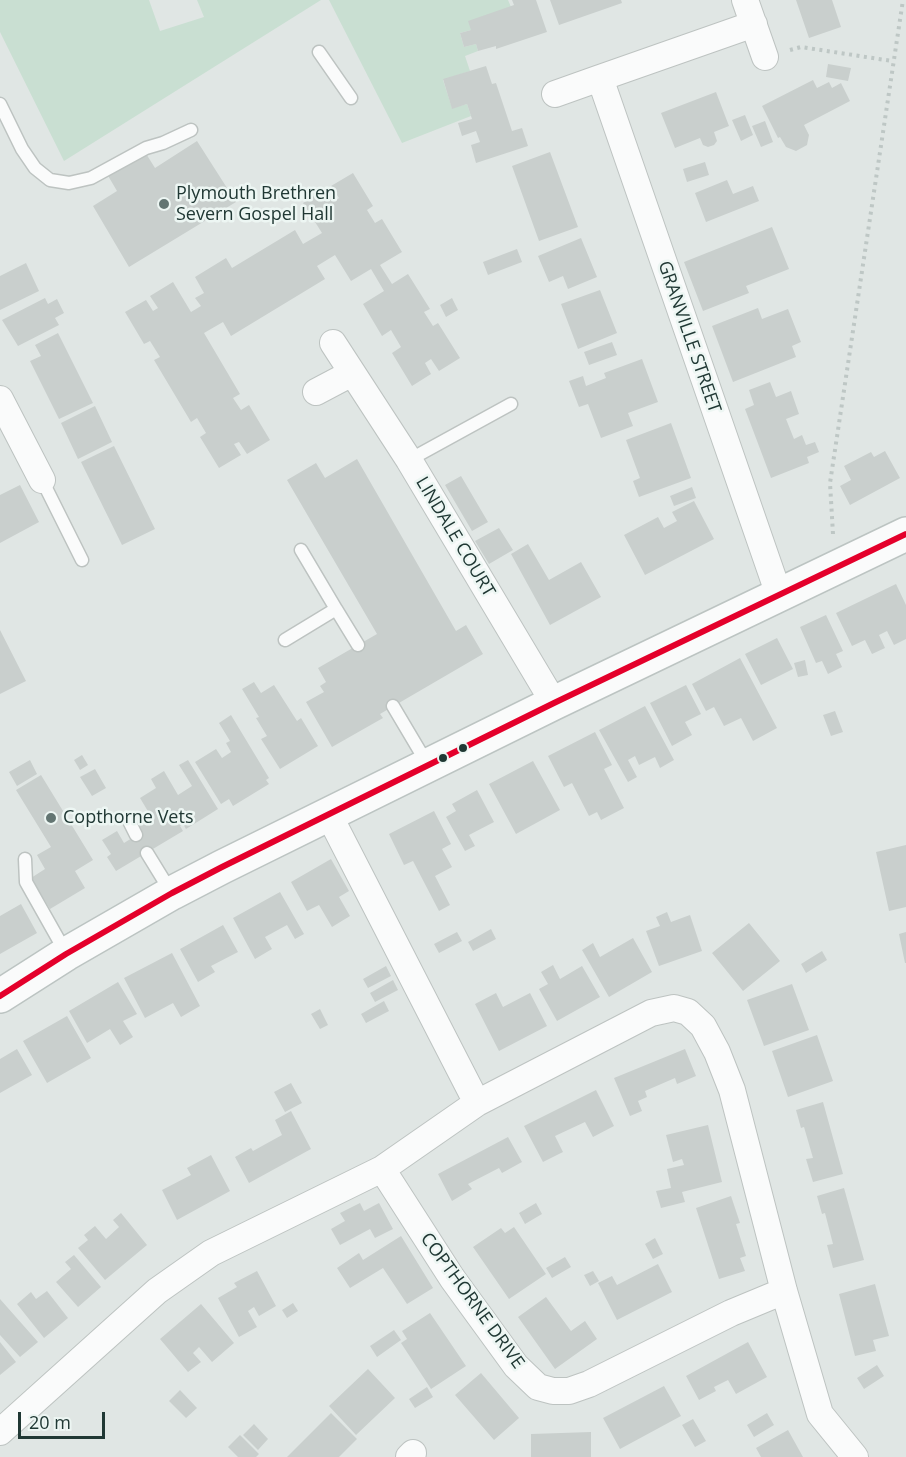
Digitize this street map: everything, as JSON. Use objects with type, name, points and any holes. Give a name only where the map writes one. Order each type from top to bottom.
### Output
[{"type":"main road","points":[[1,992],[172,893],[554,703],[906,534]]},
{"type":"street","points":[[745,0],[765,57]]},
{"type":"street","points":[[555,94],[754,24]]},
{"type":"street","name":"GRANVILLE STREET","points":[[600,78],[779,595]]},
{"type":"street","name":"LINDALE COURT","points":[[333,343],[409,460],[554,703]]},
{"type":"street","points":[[316,393],[352,373]]},
{"type":"street","points":[[0,399],[10,445],[42,480]]},
{"type":"street","points":[[328,815],[477,1103]]},
{"type":"street","points":[[0,1432],[157,1291],[211,1253],[382,1168],[477,1103],[651,1013],[674,1008],[688,1012],[703,1026],[717,1052],[732,1090],[784,1291],[820,1414],[855,1457]]},
{"type":"street","name":"COPTHORNE DRIVE","points":[[382,1168],[458,1287],[516,1365],[538,1387],[552,1391],[569,1391],[589,1384],[731,1313],[784,1291]]},
{"type":"lane","points":[[319,52],[351,98]]},
{"type":"lane","points":[[0,104],[22,149],[35,168],[50,180],[69,183],[91,178],[146,148],[191,130]]},
{"type":"lane","points":[[409,460],[511,404]]},
{"type":"lane","points":[[42,480],[82,560]]},
{"type":"lane","points":[[301,550],[358,645]]},
{"type":"lane","points":[[285,639],[336,609]]},
{"type":"lane","points":[[393,706],[428,766]]},
{"type":"lane","points":[[128,819],[136,835]]},
{"type":"lane","points":[[147,853],[172,893]]},
{"type":"lane","points":[[25,859],[26,882],[66,954]]},
{"type":"path","points":[[844,563],[832,529],[830,483],[903,0]]},
{"type":"path","points":[[765,57],[801,46],[892,61]]},
{"type":"green space","points":[[0,0],[149,0],[160,31],[204,17],[197,0],[321,0],[64,161],[0,32]]},
{"type":"green space","points":[[329,0],[508,0],[511,7],[471,30],[460,33],[464,47],[476,44],[478,51],[465,56],[470,71],[443,80],[452,108],[467,104],[471,116],[402,143]]},
{"type":"building","points":[[512,0],[536,0],[547,32],[496,49],[496,46],[478,51],[476,44],[464,47],[460,33],[471,30],[468,21],[514,5]]},
{"type":"building","points":[[550,0],[621,0],[622,3],[559,25]]},
{"type":"building","points":[[796,0],[832,0],[841,27],[809,38]]},
{"type":"building","points":[[828,64],[851,68],[848,81],[826,77]]},
{"type":"building","points":[[486,66],[492,84],[496,83],[512,131],[522,128],[528,146],[476,163],[471,145],[480,142],[476,131],[462,136],[458,123],[472,119],[467,104],[452,109],[443,79]]},
{"type":"building","points":[[813,80],[817,88],[829,82],[832,88],[841,83],[850,101],[804,125],[809,135],[807,145],[796,151],[786,147],[780,137],[778,138],[762,106]]},
{"type":"building","points":[[716,92],[729,126],[714,132],[717,141],[714,145],[708,147],[703,145],[700,138],[675,148],[661,113]]},
{"type":"building","points":[[745,115],[753,135],[741,141],[732,120]]},
{"type":"building","points":[[765,121],[773,142],[761,147],[752,126]]},
{"type":"building","name":"Plymouth Brethren Severn Gospel Hall","points":[[197,141],[236,202],[129,267],[93,206],[117,191],[107,174],[145,152],[155,168]]},
{"type":"building","points":[[550,152],[578,227],[539,241],[512,166]]},
{"type":"building","points":[[705,162],[709,175],[687,182],[683,169]]},
{"type":"building","points":[[353,173],[373,206],[367,210],[375,223],[382,219],[402,252],[380,265],[392,284],[408,274],[430,309],[424,312],[433,326],[438,323],[460,358],[439,371],[431,359],[425,363],[431,374],[412,386],[392,353],[401,347],[391,330],[382,336],[363,304],[384,291],[371,269],[351,281],[335,255],[317,266],[325,279],[231,336],[223,322],[204,333],[240,394],[233,398],[241,410],[249,405],[270,440],[247,454],[239,442],[234,444],[241,455],[219,468],[200,437],[206,433],[197,418],[191,422],[154,360],[160,357],[150,341],[144,344],[125,312],[146,300],[153,311],[158,308],[150,296],[173,282],[191,312],[201,306],[195,298],[204,293],[195,277],[226,258],[232,268],[295,230],[303,244],[322,233],[303,203],[327,188],[335,201],[339,198],[331,186]]},
{"type":"building","points":[[727,180],[733,194],[753,186],[759,201],[706,222],[695,193]]},
{"type":"building","points":[[772,227],[789,269],[746,286],[749,293],[703,311],[684,262]]},
{"type":"building","points":[[581,238],[597,277],[568,289],[563,276],[549,282],[538,256]]},
{"type":"building","points":[[517,249],[522,262],[488,275],[483,262]]},
{"type":"building","points":[[26,263],[39,291],[0,310],[0,276]]},
{"type":"building","points":[[600,290],[617,333],[578,349],[561,304]]},
{"type":"building","points":[[45,298],[48,304],[57,299],[64,313],[55,318],[59,325],[18,346],[2,320]]},
{"type":"building","points":[[452,298],[458,310],[446,317],[440,305]]},
{"type":"building","points":[[758,308],[762,319],[788,309],[801,342],[792,346],[796,357],[733,382],[712,326]]},
{"type":"building","points":[[58,333],[93,403],[59,419],[30,361],[41,356],[35,345]]},
{"type":"building","points":[[612,342],[617,355],[589,365],[584,352]]},
{"type":"building","points":[[642,359],[658,402],[628,413],[633,426],[601,438],[588,404],[579,407],[569,381],[583,376],[586,386],[606,378],[604,373]]},
{"type":"building","points":[[770,382],[776,397],[791,391],[799,414],[786,419],[794,439],[802,435],[806,445],[815,442],[819,452],[807,457],[809,463],[771,478],[745,409],[754,405],[749,390]]},
{"type":"building","points":[[95,406],[112,442],[78,459],[61,423]]},
{"type":"building","points":[[671,423],[691,478],[639,497],[633,481],[640,478],[626,440]]},
{"type":"building","points":[[114,446],[155,529],[122,545],[81,462]]},
{"type":"building","points":[[885,451],[900,478],[850,505],[840,486],[851,480],[844,466],[871,452],[874,457]]},
{"type":"building","points":[[357,459],[456,631],[466,625],[483,654],[380,714],[383,718],[332,747],[306,702],[324,692],[320,686],[326,682],[318,668],[377,634],[287,480],[316,463],[325,478]]},
{"type":"building","points":[[461,476],[488,522],[472,531],[445,485]]},
{"type":"building","points":[[20,485],[39,522],[0,543],[0,495]]},
{"type":"building","points":[[692,487],[696,498],[674,506],[670,496]]},
{"type":"building","points":[[694,501],[714,539],[645,575],[624,535],[658,517],[664,528],[677,521],[672,512]]},
{"type":"building","points":[[499,528],[513,550],[489,564],[475,541]]},
{"type":"building","points":[[528,544],[549,580],[581,562],[601,597],[550,625],[511,554]]},
{"type":"building","points":[[896,584],[906,605],[906,639],[894,645],[887,631],[879,635],[885,648],[872,654],[865,640],[852,646],[836,613]]},
{"type":"building","points":[[826,615],[843,651],[836,654],[842,667],[828,674],[822,661],[816,663],[800,627]]},
{"type":"building","points":[[0,630],[26,681],[0,694]]},
{"type":"building","points":[[777,638],[793,669],[761,685],[745,654]]},
{"type":"building","points":[[740,658],[777,728],[753,741],[741,718],[724,726],[714,707],[706,711],[692,684]]},
{"type":"building","points":[[805,660],[808,675],[798,677],[794,663]]},
{"type":"building","points":[[254,682],[261,693],[274,685],[297,721],[301,718],[318,746],[280,769],[261,739],[267,736],[256,718],[259,717],[242,689]]},
{"type":"building","points":[[686,685],[701,714],[685,722],[692,735],[672,746],[650,703]]},
{"type":"building","points":[[645,706],[674,760],[660,768],[655,757],[639,765],[635,756],[628,760],[637,777],[628,782],[599,730]]},
{"type":"building","points":[[835,711],[843,732],[831,736],[823,715]]},
{"type":"building","points":[[231,715],[269,778],[266,780],[269,784],[233,806],[229,799],[221,804],[195,762],[216,749],[222,758],[231,752],[226,743],[230,741],[219,723]]},
{"type":"building","points":[[595,732],[612,765],[604,769],[624,808],[601,820],[597,812],[589,816],[572,783],[564,787],[548,756]]},
{"type":"building","points":[[82,755],[88,765],[80,770],[74,760]]},
{"type":"building","points":[[30,760],[37,774],[17,786],[9,772]]},
{"type":"building","points":[[188,760],[218,809],[186,829],[183,824],[180,826],[183,831],[116,871],[107,857],[111,854],[102,840],[117,831],[124,843],[140,833],[136,827],[152,818],[140,798],[156,788],[151,779],[164,771],[178,795],[192,786],[179,765]]},
{"type":"building","points":[[533,761],[560,810],[516,834],[489,784]]},
{"type":"building","points":[[95,769],[106,788],[92,796],[80,777]]},
{"type":"building","name":"Copthorne Vets","points":[[41,775],[93,860],[75,871],[85,888],[50,909],[31,878],[45,869],[37,855],[51,847],[16,790]]},
{"type":"building","points":[[477,790],[494,822],[469,835],[475,846],[465,851],[446,817],[456,811],[452,804]]},
{"type":"building","points":[[434,811],[451,844],[442,849],[452,867],[435,876],[450,905],[439,911],[413,861],[404,865],[389,834]]},
{"type":"building","points":[[906,845],[906,907],[889,911],[876,852]]},
{"type":"building","points":[[331,859],[349,891],[339,897],[350,916],[332,927],[319,905],[307,911],[291,882]]},
{"type":"building","points":[[280,892],[304,934],[295,939],[287,925],[265,937],[272,949],[255,959],[233,918]]},
{"type":"building","points":[[21,904],[37,933],[0,954],[0,916]]},
{"type":"building","points":[[667,912],[671,922],[690,915],[702,951],[659,966],[646,931],[660,926],[656,917]]},
{"type":"building","points":[[749,923],[780,961],[743,991],[712,953]]},
{"type":"building","points":[[223,925],[238,952],[211,966],[215,972],[198,982],[180,949]]},
{"type":"building","points":[[491,929],[496,939],[473,951],[468,942]]},
{"type":"building","points":[[457,932],[462,941],[439,953],[434,944]]},
{"type":"building","points":[[906,932],[906,963],[905,963],[899,934]]},
{"type":"building","points":[[633,938],[652,972],[609,997],[582,950],[593,943],[600,957]]},
{"type":"building","points":[[822,951],[827,960],[806,973],[801,964]]},
{"type":"building","points":[[172,953],[200,1006],[181,1017],[173,1003],[145,1018],[124,978]]},
{"type":"building","points":[[553,965],[560,979],[582,966],[600,997],[557,1021],[539,989],[548,984],[541,972]]},
{"type":"building","points":[[386,966],[391,976],[368,988],[363,979]]},
{"type":"building","points":[[393,980],[398,990],[375,1002],[370,993]]},
{"type":"building","points":[[118,982],[137,1014],[123,1021],[133,1037],[120,1045],[110,1029],[87,1043],[69,1011]]},
{"type":"building","points":[[792,984],[809,1030],[764,1046],[747,1000]]},
{"type":"building","points":[[496,993],[503,1007],[530,993],[547,1026],[499,1051],[475,1004]]},
{"type":"building","points":[[384,1001],[389,1011],[366,1023],[361,1014]]},
{"type":"building","points":[[320,1009],[328,1025],[320,1029],[311,1014]]},
{"type":"building","points":[[67,1016],[91,1058],[47,1083],[23,1041]]},
{"type":"building","points":[[817,1035],[833,1081],[788,1097],[772,1051]]},
{"type":"building","points":[[17,1049],[32,1075],[0,1093],[0,1059]]},
{"type":"building","points":[[685,1049],[696,1076],[677,1084],[675,1078],[645,1091],[647,1097],[638,1101],[642,1111],[630,1116],[614,1078]]},
{"type":"building","points":[[291,1083],[302,1103],[285,1112],[274,1092]]},
{"type":"building","points":[[596,1090],[614,1126],[593,1137],[585,1122],[555,1136],[563,1152],[543,1162],[524,1126]]},
{"type":"building","points":[[823,1102],[843,1174],[813,1182],[806,1159],[813,1158],[804,1127],[801,1128],[796,1110]]},
{"type":"building","points":[[291,1111],[311,1149],[249,1183],[235,1157],[251,1148],[253,1151],[282,1135],[275,1120]]},
{"type":"building","points":[[708,1125],[722,1182],[682,1192],[685,1202],[661,1208],[656,1191],[671,1188],[667,1169],[684,1165],[682,1159],[673,1162],[666,1135]]},
{"type":"building","points":[[508,1137],[522,1162],[502,1173],[499,1168],[468,1184],[472,1189],[452,1201],[438,1174]]},
{"type":"building","points":[[211,1155],[230,1191],[177,1220],[162,1190],[191,1175],[187,1168]]},
{"type":"building","points":[[844,1188],[864,1260],[833,1268],[827,1245],[833,1244],[825,1213],[822,1214],[817,1196]]},
{"type":"building","points":[[731,1196],[740,1223],[736,1224],[746,1256],[740,1258],[745,1271],[719,1279],[696,1208]]},
{"type":"building","points":[[360,1203],[364,1211],[379,1203],[393,1229],[375,1238],[370,1229],[340,1245],[331,1229],[345,1221],[340,1213]]},
{"type":"building","points":[[536,1203],[542,1214],[525,1224],[519,1213]]},
{"type":"building","points":[[121,1213],[147,1245],[105,1280],[78,1248],[88,1240],[84,1235],[95,1226],[106,1239],[119,1227],[113,1220]]},
{"type":"building","points":[[514,1227],[546,1274],[509,1299],[473,1247],[501,1228],[505,1233]]},
{"type":"building","points":[[401,1236],[433,1288],[407,1304],[383,1268],[350,1288],[337,1268],[359,1253],[363,1260]]},
{"type":"building","points":[[655,1238],[663,1254],[653,1259],[645,1244]]},
{"type":"building","points":[[74,1255],[101,1287],[78,1307],[56,1282],[71,1269],[65,1262]]},
{"type":"building","points":[[565,1257],[571,1267],[552,1278],[546,1268]]},
{"type":"building","points":[[658,1264],[672,1292],[617,1320],[598,1283],[612,1276],[617,1285]]},
{"type":"building","points":[[257,1271],[276,1306],[259,1316],[254,1307],[248,1311],[257,1327],[239,1337],[218,1298],[237,1287],[234,1283]]},
{"type":"building","points":[[593,1271],[599,1281],[590,1286],[584,1275]]},
{"type":"building","points":[[875,1284],[889,1336],[873,1340],[876,1351],[855,1356],[839,1294]]},
{"type":"building","points":[[47,1291],[68,1318],[44,1338],[17,1304],[31,1292],[36,1299]]},
{"type":"building","points":[[546,1297],[571,1331],[585,1321],[597,1339],[555,1369],[518,1317]]},
{"type":"building","points":[[0,1299],[38,1342],[20,1357],[0,1335]]},
{"type":"building","points":[[293,1303],[298,1311],[287,1318],[282,1310]]},
{"type":"building","points":[[201,1304],[234,1343],[212,1362],[199,1347],[193,1353],[201,1362],[188,1372],[160,1339]]},
{"type":"building","points":[[430,1313],[466,1366],[431,1389],[401,1343],[407,1339],[402,1331]]},
{"type":"building","points":[[394,1330],[401,1340],[377,1357],[370,1346]]},
{"type":"building","points":[[0,1342],[16,1362],[0,1375]]},
{"type":"building","points":[[748,1342],[767,1377],[736,1394],[728,1380],[714,1387],[716,1391],[699,1400],[686,1376]]},
{"type":"building","points":[[877,1365],[884,1376],[864,1389],[857,1378]]},
{"type":"building","points":[[368,1369],[395,1398],[356,1435],[329,1406]]},
{"type":"building","points":[[481,1373],[519,1418],[494,1440],[455,1395]]},
{"type":"building","points":[[664,1386],[681,1416],[620,1449],[603,1418]]},
{"type":"building","points":[[427,1387],[433,1397],[415,1408],[409,1399]]},
{"type":"building","points":[[180,1390],[197,1408],[186,1418],[169,1401]]},
{"type":"building","points":[[331,1413],[357,1439],[339,1457],[287,1457]]},
{"type":"building","points":[[767,1413],[774,1425],[754,1437],[747,1425]]},
{"type":"building","points":[[693,1419],[706,1441],[695,1447],[682,1425]]},
{"type":"building","points":[[254,1424],[268,1439],[258,1450],[243,1435]]},
{"type":"building","points":[[788,1430],[803,1457],[761,1457],[756,1448]]},
{"type":"building","points":[[591,1432],[591,1457],[531,1457],[531,1434]]},
{"type":"building","points":[[240,1435],[259,1454],[256,1457],[238,1457],[228,1447]]},
{"type":"transit line","points":[[0,996],[66,954],[222,867],[554,703],[906,534]]},
{"type":"place","name":"Plymouth Brethren Severn Gospel Hall","points":[[164,204]]},
{"type":"place","name":"Copthorne Vets","points":[[51,818]]}]
